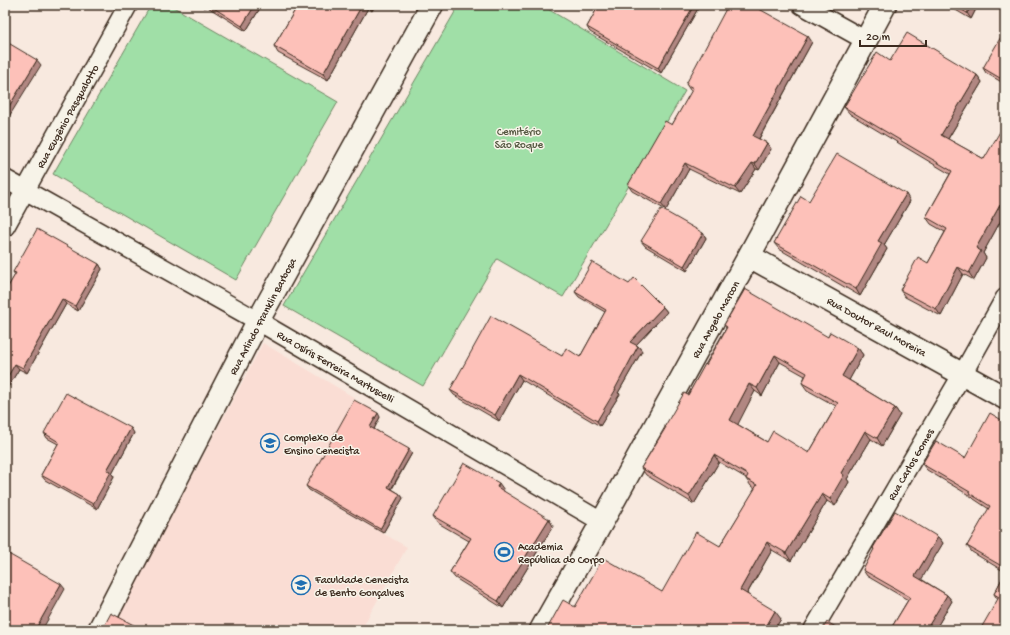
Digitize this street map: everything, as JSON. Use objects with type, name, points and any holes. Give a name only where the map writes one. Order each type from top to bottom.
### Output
[{"type":"street","name":"Rua Eugênio Pasqualotto","points":[[5,228],[128,5]]},
{"type":"street","name":"Rua Arlindo Franklin Barbosa","points":[[99,630],[258,321],[432,5]]},
{"type":"street","points":[[802,5],[865,40]]},
{"type":"street","name":"Rua Angelo Marcon","points":[[540,630],[602,522],[749,256],[885,5]]},
{"type":"street","name":"Rua Osíris Ferreira Martuscelli","points":[[5,179],[258,321],[602,522]]},
{"type":"street","name":"Rua Doutor Raul Moreira","points":[[749,256],[963,373],[1005,398]]},
{"type":"street","name":"Rua Carlos Gomes","points":[[813,630],[1005,298]]},
{"type":"shaded area","name":"Complexo de Ensino Cenecista","points":[[263,343],[355,398],[305,489],[407,547],[361,630],[111,630]]},
{"type":"green space","points":[[151,5],[170,5],[338,102],[236,280],[53,174]]},
{"type":"green space","name":"Cemitério São Roque","points":[[459,5],[541,5],[685,91],[563,297],[497,259],[423,386],[284,306]]},
{"type":"building","points":[[209,5],[255,5],[242,26]]},
{"type":"building","points":[[298,5],[362,5],[323,74],[274,46]]},
{"type":"building","points":[[599,5],[694,5],[658,68],[587,27]]},
{"type":"building","points":[[728,5],[752,5],[808,36],[753,136],[767,143],[755,164],[752,163],[735,188],[685,163],[661,204],[628,185],[665,121],[672,125],[693,88],[686,84]]},
{"type":"building","points":[[953,5],[972,5],[967,13]]},
{"type":"building","points":[[907,33],[977,75],[941,135],[984,159],[1001,130],[1005,132],[1005,208],[1000,205],[976,248],[981,251],[969,273],[958,267],[936,309],[900,290],[918,257],[928,263],[947,229],[926,217],[952,171],[844,107],[877,52],[890,61]]},
{"type":"building","points":[[1002,35],[1005,37],[1005,81],[983,68]]},
{"type":"building","points":[[5,41],[37,60],[5,113]]},
{"type":"building","points":[[837,154],[906,194],[878,241],[882,243],[856,289],[774,243],[801,196],[809,201]]},
{"type":"building","points":[[661,209],[703,233],[684,266],[641,241]]},
{"type":"building","points":[[37,229],[99,264],[75,306],[62,299],[23,368],[15,364],[5,381],[5,292],[16,273],[13,272]]},
{"type":"building","points":[[592,262],[629,284],[634,278],[663,307],[630,342],[638,346],[616,389],[597,421],[518,374],[495,415],[450,390],[491,316],[562,356],[566,348],[580,357],[606,310],[575,292]]},
{"type":"building","points":[[745,289],[828,337],[830,332],[858,348],[842,376],[895,408],[877,438],[865,431],[841,473],[844,475],[830,499],[822,494],[786,553],[767,542],[740,590],[775,611],[764,630],[545,630],[547,629],[563,600],[575,607],[603,558],[662,592],[696,532],[720,546],[757,485],[746,479],[748,475],[714,455],[689,496],[641,468],[666,427],[665,426],[684,393],[688,395],[705,364],[706,365],[727,327],[724,325]],"holes":[[[775,355],[807,373],[802,383],[838,403],[809,453],[773,431],[767,442],[730,420],[749,384],[757,388]]]},
{"type":"building","points":[[66,393],[131,428],[107,470],[111,472],[93,504],[41,475],[59,442],[44,433]]},
{"type":"building","points":[[354,400],[378,413],[370,427],[409,449],[388,487],[400,494],[380,529],[306,486]]},
{"type":"building","points":[[990,413],[1005,422],[1005,568],[967,546],[990,506],[969,493],[970,492],[922,464],[936,441],[965,458]]},
{"type":"building","points":[[464,463],[499,483],[497,487],[549,519],[498,601],[450,572],[471,538],[433,516]]},
{"type":"building","points":[[895,511],[938,537],[915,576],[947,595],[926,630],[890,630],[910,597],[863,570],[874,549],[873,548]]},
{"type":"building","points":[[5,552],[61,584],[35,630],[5,630]]},
{"type":"building","points":[[1005,573],[1005,630],[980,630],[999,597],[994,594]]},
{"type":"building","points":[[111,613],[143,630],[102,630]]},
{"type":"building","points":[[827,622],[841,630],[822,630]]},
{"type":"place","name":"Complexo de Ensino Cenecista","points":[[270,443]]},
{"type":"place","name":"Academia República do Corpo","points":[[504,552]]},
{"type":"place","name":"Faculdade Cenecista de Bento Gonçalves","points":[[301,585]]}]
